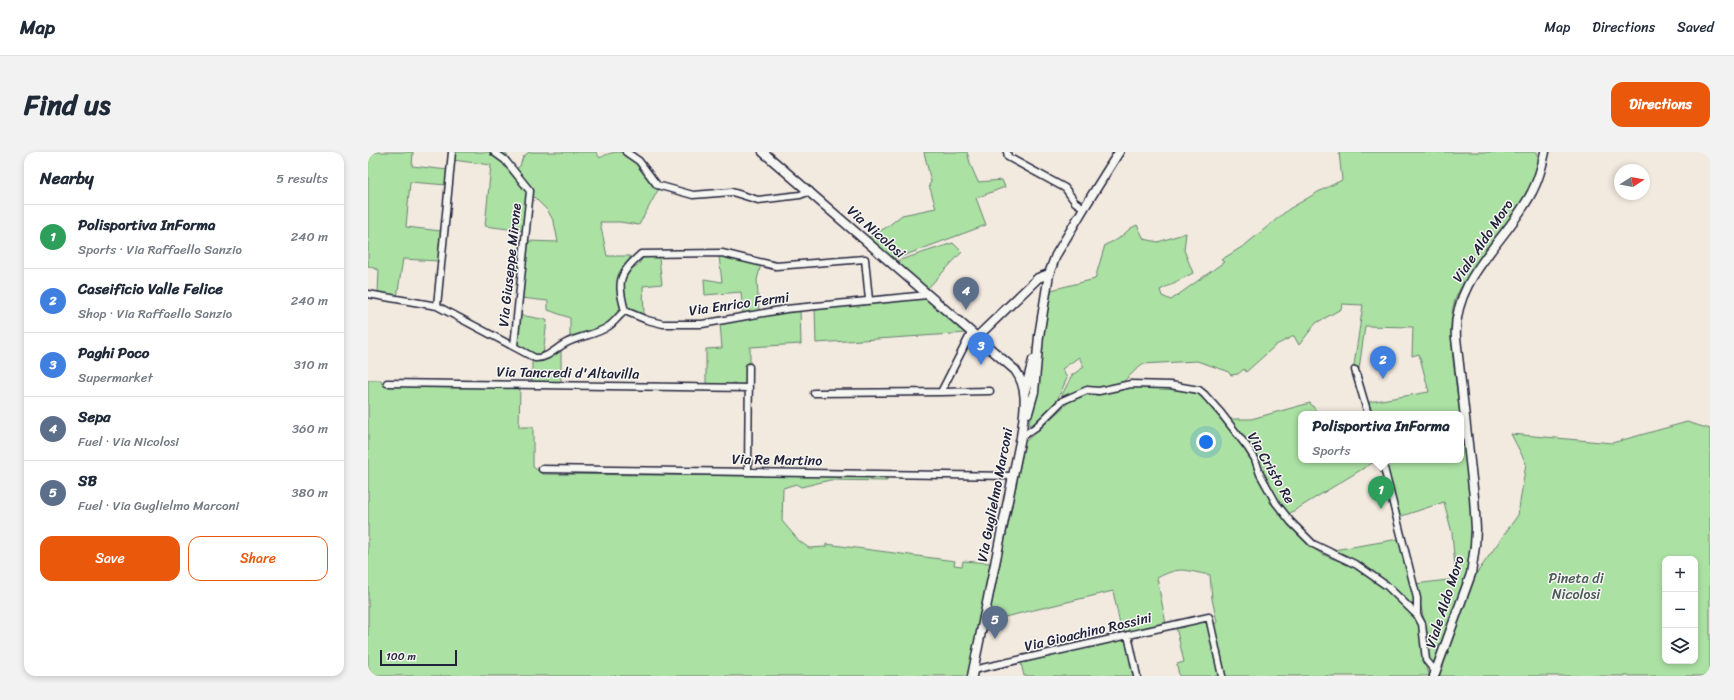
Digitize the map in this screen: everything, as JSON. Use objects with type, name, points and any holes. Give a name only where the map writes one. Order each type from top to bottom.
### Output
[{"type":"street","points":[[437,306],[452,152]]},
{"type":"street","name":"Via Giuseppe Mirone","points":[[494,152],[505,160],[530,191],[514,346]]},
{"type":"street","points":[[626,152],[638,161],[658,185],[693,195],[732,192],[758,200],[800,195],[810,192]]},
{"type":"street","name":"Via Nicolosi","points":[[763,152],[974,335]]},
{"type":"street","points":[[1007,152],[1008,157],[1065,188],[1075,202],[1084,208]]},
{"type":"street","points":[[1021,437],[1034,392],[1039,336],[1049,274],[1056,255],[1119,152]]},
{"type":"street","points":[[1540,152],[1543,164]]},
{"type":"street","name":"Viale Aldo Moro","points":[[1434,674],[1471,574],[1476,546],[1475,510],[1456,338],[1456,315],[1462,296],[1470,280],[1531,194],[1540,174],[1545,152]]},
{"type":"street","points":[[368,294],[437,306],[536,358],[542,358],[566,343],[609,326],[625,311],[619,288],[621,279],[626,269],[641,254],[722,253],[776,266],[865,259],[869,300]]},
{"type":"street","points":[[941,392],[974,335],[1038,278],[1049,274]]},
{"type":"street","name":"Via Enrico Fermi","points":[[625,311],[662,324],[702,324],[786,309],[927,295]]},
{"type":"street","name":"Via Guglielmo Marconi","points":[[973,673],[1021,437],[1025,410],[1025,393],[1020,376],[974,335]]},
{"type":"street","points":[[1025,393],[1039,336]]},
{"type":"street","points":[[748,471],[749,367]]},
{"type":"street","points":[[1355,370],[1367,411]]},
{"type":"street","name":"Via Tancredi d'Altavilla","points":[[387,383],[749,388]]},
{"type":"street","name":"Via Cristo Re","points":[[1021,437],[1036,427],[1062,401],[1087,390],[1099,391],[1131,384],[1170,385],[1199,390],[1217,408],[1248,448],[1255,459],[1260,474],[1276,503],[1290,522],[1313,544],[1356,565],[1387,586],[1417,615],[1422,624],[1426,660],[1434,674]]},
{"type":"street","points":[[814,393],[990,391]]},
{"type":"street","points":[[1383,463],[1416,598],[1417,615]]},
{"type":"street","name":"Via Re Martino","points":[[542,469],[1012,476]]},
{"type":"street","name":"Via Gioachino Rossini","points":[[973,673],[1209,617],[1222,676]]},
{"type":"street","points":[[1128,635],[1137,676]]},
{"type":"green space","points":[[368,152],[413,152],[412,166],[448,170],[447,185],[410,182],[406,227],[441,231],[439,261],[403,259],[397,297],[378,293],[379,270],[368,266]]},
{"type":"green space","points":[[455,152],[492,152],[499,157],[528,190],[524,231],[485,226],[491,165],[453,160]]},
{"type":"green space","points":[[497,152],[505,152],[516,169],[520,166],[523,157],[529,152],[596,152],[600,158],[615,152],[620,152],[630,158],[646,174],[658,190],[639,225],[620,222],[600,222],[607,256],[630,256],[619,298],[621,310],[606,327],[570,339],[570,318],[548,310],[548,301],[521,298],[527,241],[558,242],[554,222],[548,211],[532,195]]},
{"type":"green space","points":[[924,152],[967,152],[978,182],[1002,180],[1005,187],[976,198],[986,225],[892,260],[867,238],[887,227],[902,215],[936,208],[929,185],[931,182]]},
{"type":"green space","points":[[1339,152],[1537,152],[1537,168],[1531,186],[1520,206],[1475,266],[1463,284],[1455,300],[1452,312],[1451,340],[1460,411],[1371,411],[1369,402],[1429,392],[1419,354],[1412,356],[1413,327],[1365,326],[1359,369],[1354,365],[1363,305],[1342,304],[1341,309],[1316,323],[1299,345],[1294,336],[1276,345],[1246,372],[1244,369],[1238,374],[1231,375],[1227,371],[1197,361],[1142,364],[1123,382],[1064,399],[1062,395],[1072,375],[1084,367],[1079,357],[1062,369],[1067,378],[1055,405],[1035,424],[1029,425],[1051,290],[1095,279],[1105,245],[1118,239],[1137,225],[1144,239],[1158,242],[1186,233],[1184,250],[1193,273],[1160,290],[1162,296],[1171,300],[1224,262],[1221,260],[1245,245],[1289,209],[1342,180]]},
{"type":"green space","points":[[953,243],[962,252],[926,290],[894,262]]},
{"type":"green space","points":[[644,256],[659,258],[662,284],[643,286],[644,317],[628,308],[621,289],[627,271],[638,265]]},
{"type":"green space","points":[[719,256],[761,264],[757,280],[759,312],[743,314],[741,292],[705,295],[704,279],[722,282]]},
{"type":"green space","points":[[928,298],[967,333],[816,343],[815,308]]},
{"type":"green space","points":[[800,310],[801,344],[750,347],[750,364],[747,365],[747,385],[736,385],[735,383],[732,383],[731,385],[706,385],[706,349],[722,348],[720,323]]},
{"type":"green space","points":[[520,315],[547,320],[543,355],[535,355],[517,345]]},
{"type":"green space","points":[[561,348],[561,383],[532,382],[532,359]]},
{"type":"green space","points":[[368,380],[381,380],[382,384],[390,386],[520,387],[519,427],[533,427],[533,467],[543,474],[887,477],[887,481],[830,480],[801,487],[796,484],[783,488],[782,521],[799,541],[809,548],[826,547],[826,544],[955,561],[954,565],[962,566],[963,561],[990,563],[969,676],[368,676]]},
{"type":"green space","points":[[1131,386],[1169,388],[1199,394],[1251,457],[1263,487],[1271,500],[1269,500],[1271,504],[1274,504],[1301,538],[1322,554],[1353,567],[1369,576],[1411,611],[1421,628],[1424,663],[1430,676],[1225,676],[1213,626],[1217,622],[1212,599],[1210,575],[1184,570],[1172,571],[1157,578],[1166,624],[1122,634],[1113,591],[988,621],[1025,442],[1069,402],[1087,395],[1098,395]]},
{"type":"green space","points":[[1310,403],[1317,411],[1298,411],[1298,463],[1372,463],[1287,515],[1279,504],[1262,472],[1254,450],[1229,419],[1251,419]]},
{"type":"green space","name":"Pineta di Nicolosi","points":[[1687,422],[1710,429],[1710,676],[1437,676],[1474,577],[1518,515],[1526,463],[1511,434],[1612,443]]},
{"type":"green space","points":[[1464,446],[1473,527],[1470,565],[1435,663],[1433,664],[1428,659],[1427,631],[1415,584],[1456,579],[1452,533],[1444,502],[1399,517],[1385,463],[1464,463]]},
{"type":"green space","points":[[1399,539],[1414,597],[1414,603],[1411,606],[1388,585],[1328,551]]},
{"type":"green space","points":[[1203,621],[1207,625],[1219,676],[1179,676],[1177,664],[1184,662],[1176,627]]},
{"type":"green space","points":[[1126,637],[1134,676],[1024,676],[1021,663]]},
{"type":"place","name":"Sepa","points":[[966,310]]},
{"type":"place","name":"Paghi Poco","points":[[981,365]]},
{"type":"place","name":"Caseificio Valle Felice","points":[[1383,379]]},
{"type":"place","name":"Polisportiva InForma","points":[[1381,509]]},
{"type":"place","name":"SB","points":[[995,639]]}]
